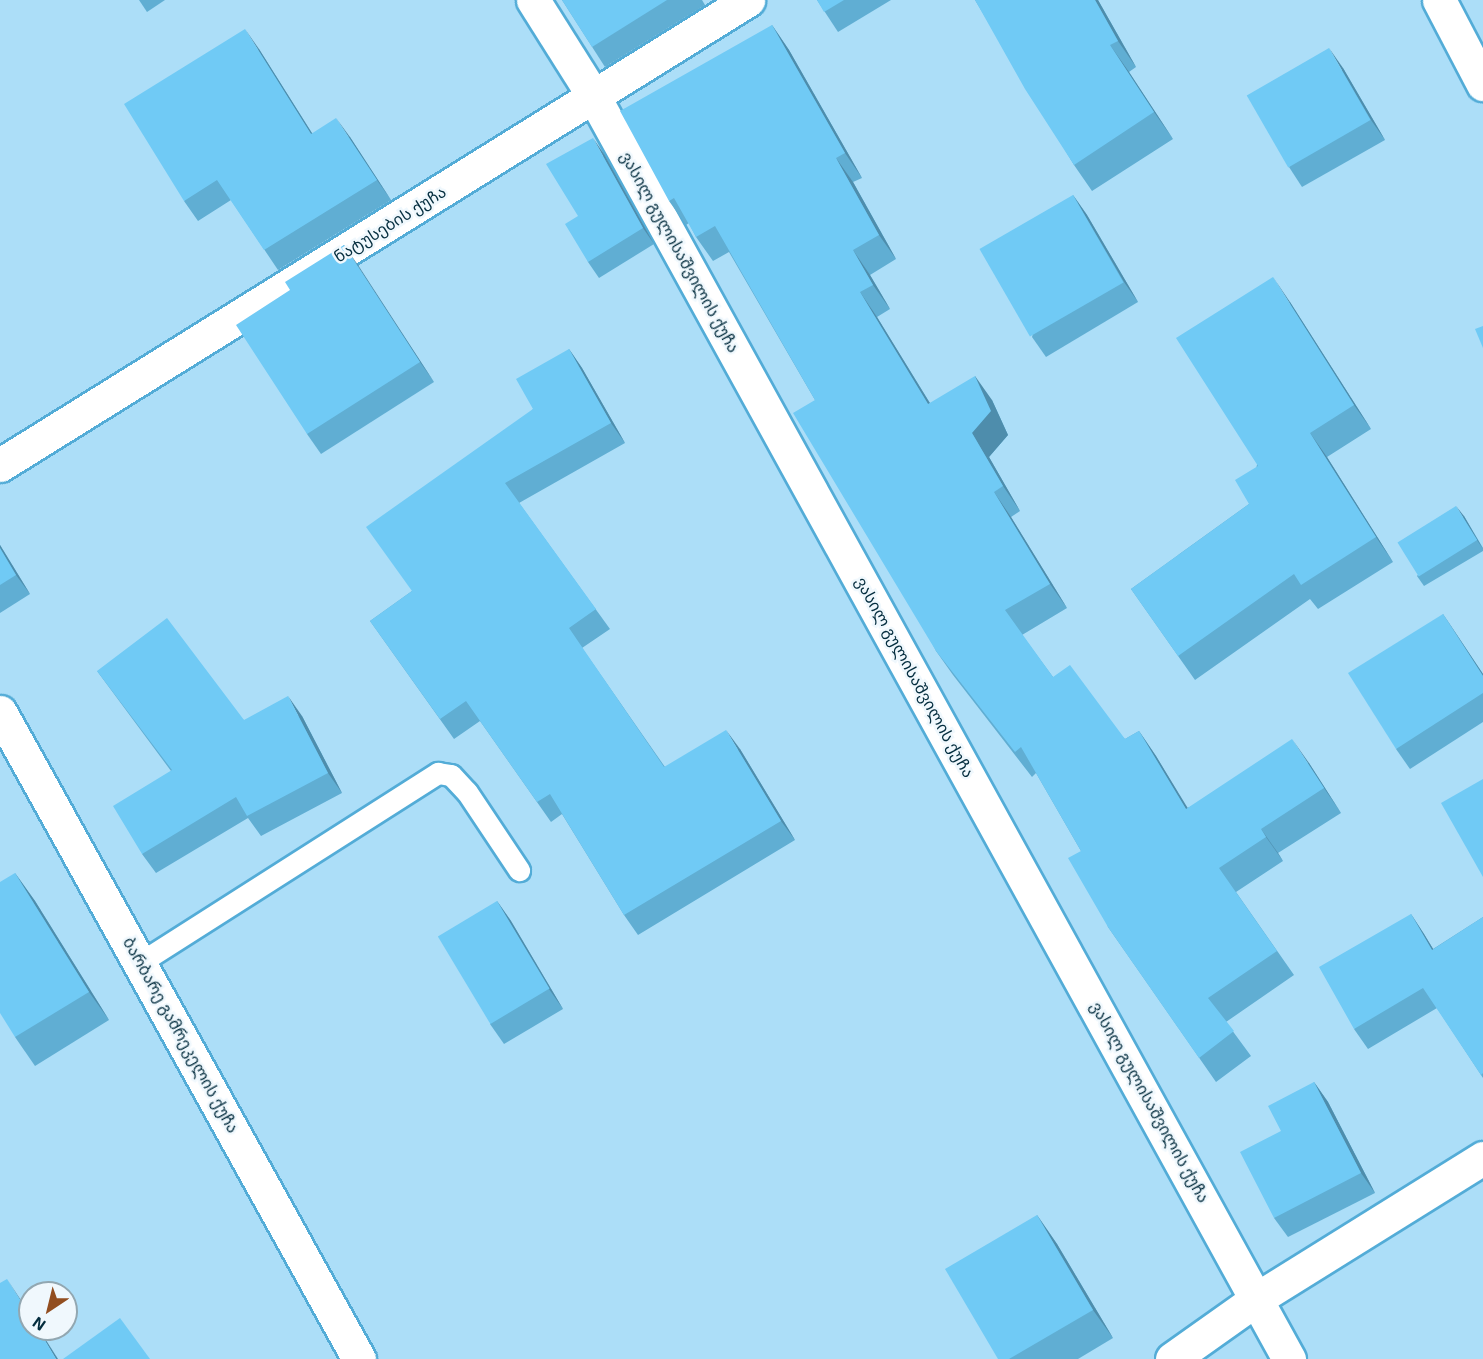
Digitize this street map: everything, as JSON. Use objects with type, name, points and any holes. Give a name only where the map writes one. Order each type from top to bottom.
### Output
[{"type":"street","name":"ვასილ გულისაშვილის ქუჩა","points":[[533,0],[594,97],[1258,1298],[1289,1359]]},
{"type":"street","name":"ნატუსების ქუჩა","points":[[0,465],[748,0]]},
{"type":"street","points":[[1438,0],[1483,84]]},
{"type":"street","name":"ბარბარე გამრეკელის ქუჩა","points":[[0,712],[141,962],[359,1359]]},
{"type":"street","points":[[1172,1359],[1258,1298],[1483,1158]]},
{"type":"lane","points":[[141,962],[438,773],[451,775],[467,792],[519,870]]},
{"type":"building","points":[[562,0],[667,0],[592,47]]},
{"type":"building","points":[[817,0],[844,0],[824,12]]},
{"type":"building","points":[[975,0],[1095,0],[1118,41],[1110,45],[1154,112],[1074,165],[1025,89]]},
{"type":"building","points":[[772,25],[845,153],[836,158],[879,235],[853,250],[873,285],[860,292],[928,404],[975,376],[991,411],[972,433],[1003,486],[994,492],[1050,584],[1005,610],[1053,677],[1070,665],[1125,739],[1139,731],[1186,809],[1292,739],[1324,788],[1261,829],[1266,837],[1219,868],[1277,951],[1208,998],[1234,1031],[1199,1058],[1108,927],[1068,858],[1081,851],[1021,747],[1015,752],[936,651],[793,413],[815,400],[715,226],[696,237],[674,198],[669,201],[620,111]]},
{"type":"building","points":[[245,29],[311,134],[336,118],[377,180],[264,250],[217,180],[184,201],[124,104]]},
{"type":"building","points":[[1329,48],[1370,120],[1288,167],[1247,96]]},
{"type":"building","points":[[593,138],[643,228],[588,262],[565,224],[578,216],[546,164]]},
{"type":"building","points":[[1073,195],[1124,282],[1030,336],[979,249]]},
{"type":"building","points":[[344,245],[420,362],[307,434],[236,325],[290,290],[285,282]]},
{"type":"building","points":[[1273,277],[1354,405],[1310,433],[1376,537],[1301,585],[1294,574],[1178,656],[1131,589],[1249,504],[1235,480],[1258,466],[1176,338]]},
{"type":"building","points":[[1483,326],[1483,348],[1475,329]]},
{"type":"building","points":[[569,349],[611,423],[505,483],[596,609],[569,628],[664,767],[726,730],[781,821],[624,915],[550,794],[537,802],[466,701],[440,719],[370,621],[412,591],[366,527],[533,409],[516,379]]},
{"type":"building","points":[[1456,506],[1477,540],[1419,576],[1397,543]]},
{"type":"building","points":[[0,548],[16,575],[0,585]]},
{"type":"building","points":[[1443,614],[1483,676],[1483,693],[1396,749],[1348,673]]},
{"type":"building","points":[[167,618],[244,720],[288,696],[328,773],[247,816],[236,797],[142,854],[113,806],[172,770],[97,671]]},
{"type":"building","points":[[1483,779],[1483,877],[1441,803]]},
{"type":"building","points":[[15,873],[89,992],[15,1037],[0,1013],[0,882]]},
{"type":"building","points":[[497,901],[550,988],[490,1024],[438,937]]},
{"type":"building","points":[[1411,914],[1432,950],[1483,917],[1483,1073],[1481,1075],[1423,988],[1354,1029],[1319,967]]},
{"type":"building","points":[[1314,1082],[1361,1173],[1274,1218],[1240,1152],[1281,1131],[1268,1106]]},
{"type":"building","points":[[1037,1215],[1093,1310],[1009,1359],[998,1359],[945,1269]]},
{"type":"building","points":[[7,1279],[18,1297],[18,1341],[45,1341],[56,1359],[0,1359],[0,1283]]},
{"type":"building","points":[[120,1318],[150,1359],[63,1359]]}]
